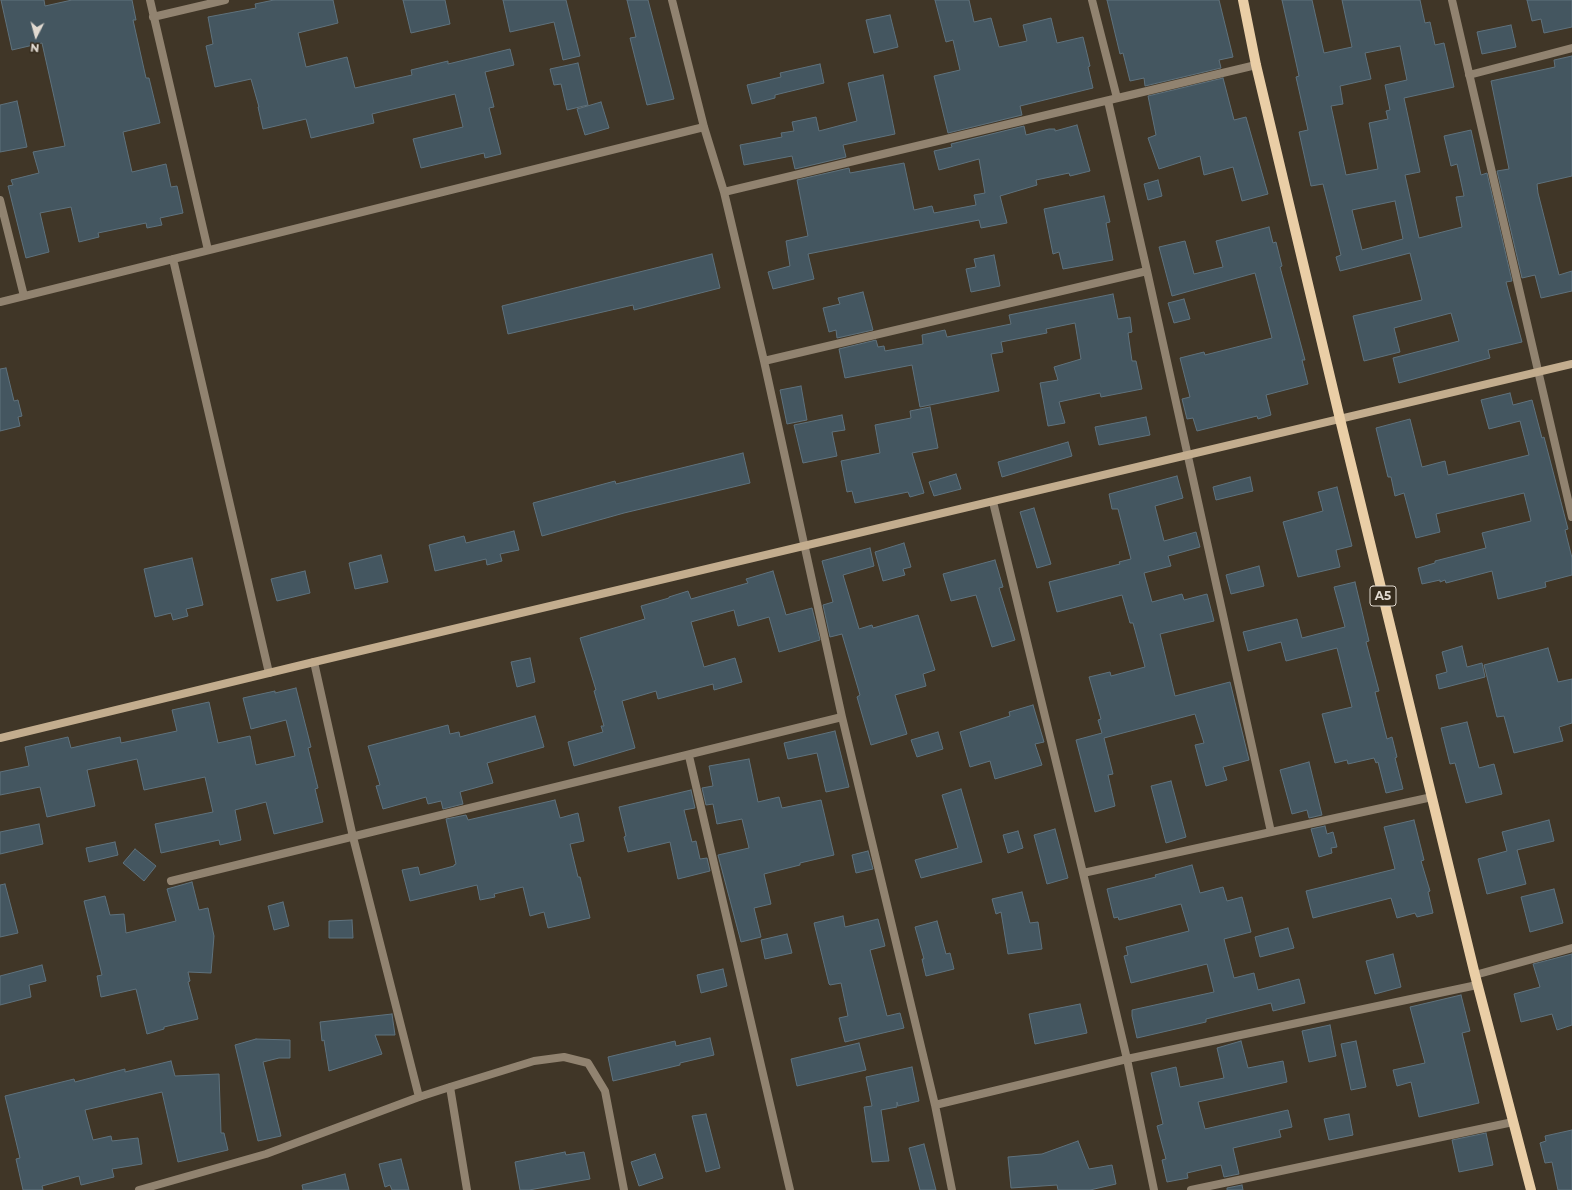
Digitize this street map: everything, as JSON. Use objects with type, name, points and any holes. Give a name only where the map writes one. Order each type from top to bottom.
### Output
[{"type":"main road","name":"A5","points":[[1243,0],[1256,64],[1340,419],[1476,980],[1531,1190]]},
{"type":"street","points":[[150,0],[208,250]]},
{"type":"street","points":[[153,17],[225,0]]},
{"type":"street","points":[[672,0],[704,127],[724,192],[764,361],[806,546],[842,718],[935,1105],[952,1190]]},
{"type":"street","points":[[1092,0],[1117,98]]},
{"type":"street","points":[[1452,0],[1537,372],[1572,517]]},
{"type":"street","points":[[1469,75],[1572,48]]},
{"type":"street","points":[[724,192],[1108,101],[1256,64]]},
{"type":"street","points":[[1108,101],[1148,271],[1271,832]]},
{"type":"street","points":[[0,302],[704,127]]},
{"type":"street","points":[[0,200],[24,296]]},
{"type":"street","points":[[173,259],[269,673]]},
{"type":"street","points":[[764,361],[1148,271]]},
{"type":"street","points":[[0,738],[314,662],[1572,364]]},
{"type":"street","points":[[993,502],[1127,1059],[1154,1190]]},
{"type":"street","points":[[314,662],[353,837],[419,1097]]},
{"type":"street","points":[[171,881],[842,718]]},
{"type":"street","points":[[689,756],[790,1190]]},
{"type":"street","points":[[1083,873],[1432,797]]},
{"type":"street","points":[[935,1105],[1127,1059],[1476,980],[1572,948]]},
{"type":"street","points":[[139,1190],[266,1154],[419,1097],[450,1087],[534,1061],[564,1057],[588,1063],[605,1091],[624,1190]]},
{"type":"street","points":[[450,1087],[467,1190]]},
{"type":"street","points":[[1192,1190],[1513,1122]]},
{"type":"building","points":[[1,0],[44,0],[45,6],[72,0],[132,0],[136,20],[133,20],[146,78],[149,78],[160,123],[123,132],[132,172],[166,164],[171,187],[177,186],[183,213],[160,218],[162,225],[147,228],[146,223],[98,233],[99,237],[79,242],[71,207],[40,213],[49,252],[26,258],[8,186],[13,185],[11,180],[39,173],[33,152],[65,146],[42,43],[12,50]]},
{"type":"building","points":[[274,0],[333,0],[338,23],[298,33],[306,67],[347,57],[355,88],[412,75],[411,70],[448,61],[448,64],[510,49],[514,65],[485,72],[494,107],[489,108],[501,154],[485,158],[484,153],[421,168],[413,139],[463,127],[455,94],[372,114],[374,123],[311,138],[306,119],[263,129],[259,107],[251,79],[215,87],[206,46],[213,44],[208,17],[256,8],[255,4]]},
{"type":"building","points":[[403,0],[445,0],[450,24],[411,33]]},
{"type":"building","points":[[503,0],[566,0],[580,56],[563,60],[554,22],[510,32]]},
{"type":"building","points":[[627,0],[648,0],[674,99],[647,105],[630,38],[636,37]]},
{"type":"building","points":[[935,0],[969,0],[974,22],[991,18],[999,47],[1027,41],[1023,25],[1051,18],[1057,43],[1083,37],[1090,66],[1088,67],[1093,88],[1020,106],[1022,115],[948,133],[934,76],[960,70],[953,40],[946,42]]},
{"type":"building","points":[[1107,0],[1219,0],[1233,57],[1219,60],[1221,68],[1145,86],[1144,78],[1130,81],[1123,53],[1120,54]]},
{"type":"building","points":[[1282,0],[1312,0],[1324,53],[1352,47],[1342,0],[1420,0],[1425,23],[1430,22],[1435,45],[1444,43],[1454,87],[1404,98],[1420,172],[1405,175],[1419,238],[1462,227],[1456,197],[1464,196],[1457,164],[1451,166],[1444,136],[1471,130],[1481,175],[1487,173],[1512,281],[1506,282],[1522,342],[1488,350],[1490,358],[1399,383],[1393,358],[1459,341],[1451,313],[1394,328],[1400,352],[1364,361],[1353,316],[1422,300],[1410,253],[1340,271],[1336,257],[1341,255],[1323,184],[1311,186],[1299,132],[1308,130],[1296,77],[1299,76]],"holes":[[[1400,46],[1407,80],[1385,85],[1390,110],[1386,111],[1388,119],[1369,123],[1378,169],[1346,175],[1331,106],[1343,104],[1340,86],[1371,79],[1365,53]],[[1395,201],[1403,239],[1362,250],[1352,210]]]},
{"type":"building","points":[[1527,0],[1572,0],[1572,27],[1544,33],[1541,19],[1532,21]]},
{"type":"building","points":[[890,15],[898,47],[874,53],[866,20]]},
{"type":"building","points":[[1511,25],[1516,47],[1482,54],[1477,32]]},
{"type":"building","points":[[1572,56],[1572,176],[1537,184],[1559,275],[1572,271],[1572,291],[1541,298],[1535,275],[1522,278],[1497,171],[1509,169],[1491,81],[1555,67],[1554,60]]},
{"type":"building","points":[[578,63],[588,105],[567,110],[561,84],[554,85],[550,69]]},
{"type":"building","points":[[820,64],[824,83],[775,95],[775,98],[752,104],[747,85],[781,77],[780,73]]},
{"type":"building","points":[[883,75],[895,134],[843,145],[846,157],[795,169],[792,156],[744,165],[740,145],[782,137],[781,133],[794,131],[792,122],[816,117],[819,131],[857,121],[848,83]]},
{"type":"building","points":[[1223,78],[1234,120],[1246,117],[1268,194],[1242,201],[1233,167],[1204,175],[1200,156],[1159,169],[1148,138],[1156,135],[1148,96]]},
{"type":"building","points":[[17,101],[27,147],[0,152],[0,105]]},
{"type":"building","points":[[601,102],[609,128],[585,135],[577,109]]},
{"type":"building","points":[[1077,125],[1090,171],[1070,176],[1069,173],[1036,180],[1037,185],[1000,196],[1007,223],[981,228],[979,220],[808,254],[814,279],[773,289],[768,272],[790,266],[786,241],[808,236],[797,180],[849,168],[850,173],[904,163],[914,210],[932,206],[934,213],[976,205],[974,195],[985,193],[979,159],[939,170],[934,151],[952,147],[951,144],[1024,126],[1026,135],[1049,129],[1055,129],[1055,131]]},
{"type":"building","points":[[1158,180],[1162,196],[1148,200],[1144,184]]},
{"type":"building","points":[[1104,196],[1110,222],[1106,223],[1113,260],[1063,269],[1059,252],[1053,254],[1044,209]]},
{"type":"building","points":[[1269,227],[1273,243],[1276,242],[1282,266],[1280,267],[1305,360],[1302,360],[1308,384],[1266,395],[1271,415],[1258,419],[1257,416],[1197,431],[1193,418],[1187,419],[1182,399],[1190,397],[1180,358],[1204,352],[1205,355],[1272,338],[1255,273],[1172,296],[1159,247],[1185,241],[1194,274],[1223,267],[1216,241]]},
{"type":"building","points":[[712,254],[720,288],[634,310],[633,305],[508,334],[502,306]]},
{"type":"building","points":[[994,255],[1000,286],[971,292],[966,269],[976,267],[974,259]]},
{"type":"building","points":[[863,292],[873,330],[837,338],[836,330],[829,332],[823,308],[840,304],[838,298]]},
{"type":"building","points":[[1113,294],[1118,319],[1130,317],[1132,332],[1128,333],[1132,361],[1136,361],[1142,389],[1101,397],[1100,393],[1059,402],[1065,423],[1048,426],[1040,383],[1058,380],[1054,367],[1081,359],[1075,323],[1046,329],[1047,333],[1001,342],[1003,352],[991,354],[999,391],[920,407],[912,365],[845,378],[839,349],[876,340],[878,347],[884,346],[885,351],[923,344],[922,335],[945,330],[947,337],[1011,324],[1009,315]]},
{"type":"building","points":[[1184,299],[1190,319],[1174,323],[1168,303]]},
{"type":"building","points":[[6,368],[14,401],[18,400],[22,416],[18,417],[20,426],[0,431],[0,369]]},
{"type":"building","points":[[801,386],[807,420],[787,424],[780,390]]},
{"type":"building","points":[[1510,393],[1513,405],[1532,400],[1542,438],[1544,437],[1568,529],[1565,530],[1572,558],[1572,575],[1545,582],[1546,587],[1498,599],[1492,571],[1446,583],[1445,580],[1440,582],[1440,580],[1422,584],[1418,568],[1435,563],[1435,561],[1486,548],[1482,533],[1531,521],[1524,493],[1436,514],[1440,532],[1416,538],[1404,493],[1395,496],[1391,477],[1388,477],[1376,428],[1410,419],[1422,467],[1445,461],[1448,475],[1529,455],[1520,421],[1489,429],[1481,400]]},
{"type":"building","points":[[930,407],[938,448],[912,453],[924,493],[910,497],[908,492],[855,503],[852,491],[847,492],[841,461],[880,453],[875,425],[911,418],[910,411]]},
{"type":"building","points":[[842,415],[845,430],[832,432],[837,456],[803,463],[794,425]]},
{"type":"building","points":[[1146,417],[1150,435],[1099,445],[1095,427]]},
{"type":"building","points":[[1068,442],[1072,456],[1002,477],[998,462]]},
{"type":"building","points":[[743,453],[750,483],[624,513],[542,536],[533,503],[615,481],[616,484]]},
{"type":"building","points":[[956,474],[961,489],[934,496],[929,482]]},
{"type":"building","points":[[1177,476],[1183,498],[1155,506],[1164,541],[1196,532],[1200,547],[1168,556],[1171,566],[1144,573],[1152,602],[1182,594],[1184,600],[1207,594],[1214,621],[1160,634],[1175,696],[1230,682],[1249,760],[1223,767],[1227,780],[1206,786],[1195,745],[1204,743],[1195,714],[1104,738],[1113,774],[1108,775],[1115,806],[1095,812],[1076,740],[1102,733],[1098,720],[1101,719],[1089,677],[1110,672],[1111,676],[1145,667],[1133,623],[1130,623],[1122,595],[1057,612],[1049,582],[1120,564],[1119,562],[1131,559],[1118,509],[1112,509],[1109,494]]},
{"type":"building","points":[[1250,477],[1253,491],[1216,500],[1213,487]]},
{"type":"building","points":[[1337,487],[1352,546],[1336,550],[1340,567],[1298,577],[1283,522],[1323,511],[1318,492]]},
{"type":"building","points":[[1034,508],[1051,564],[1037,568],[1020,512]]},
{"type":"building","points":[[514,531],[519,550],[500,554],[502,561],[487,565],[486,559],[435,571],[429,545],[464,536],[466,543]]},
{"type":"building","points":[[904,543],[911,567],[903,569],[905,575],[883,581],[875,552]]},
{"type":"building","points":[[870,548],[874,566],[843,575],[859,629],[872,625],[873,628],[918,615],[935,670],[923,674],[926,686],[895,695],[907,734],[871,745],[857,697],[860,695],[842,634],[830,637],[823,605],[833,602],[822,561]]},
{"type":"building","points":[[381,555],[388,582],[355,589],[349,563]]},
{"type":"building","points":[[192,558],[203,605],[186,609],[188,616],[173,620],[171,613],[155,617],[144,569]]},
{"type":"building","points":[[995,560],[1003,587],[999,588],[1015,640],[992,647],[976,595],[951,601],[943,574]]},
{"type":"building","points":[[1259,566],[1264,586],[1231,594],[1226,575]]},
{"type":"building","points":[[305,571],[310,593],[277,601],[271,579]]},
{"type":"building","points":[[773,571],[786,615],[812,608],[820,640],[779,652],[769,617],[738,626],[734,610],[691,622],[704,667],[735,658],[742,682],[714,690],[713,684],[658,699],[656,691],[622,701],[635,748],[574,766],[568,742],[603,732],[601,726],[604,726],[594,691],[596,690],[580,638],[645,619],[641,606],[688,591],[691,599],[748,583],[746,579]]},
{"type":"building","points":[[1355,582],[1369,641],[1366,642],[1379,691],[1375,692],[1387,739],[1392,737],[1397,757],[1395,758],[1403,789],[1386,793],[1378,762],[1376,763],[1374,758],[1348,764],[1347,760],[1335,763],[1322,714],[1352,707],[1337,648],[1286,661],[1281,642],[1248,651],[1243,632],[1297,619],[1302,638],[1345,627],[1334,587]]},
{"type":"building","points":[[1462,646],[1467,667],[1482,663],[1485,677],[1439,689],[1436,675],[1447,672],[1442,652]]},
{"type":"building","points":[[1548,648],[1558,682],[1572,679],[1572,723],[1559,727],[1563,741],[1514,753],[1504,716],[1497,717],[1484,665]]},
{"type":"building","points":[[530,658],[535,682],[517,687],[511,662]]},
{"type":"building","points":[[296,688],[311,747],[308,748],[318,788],[315,789],[323,822],[274,834],[266,802],[235,810],[241,840],[220,845],[219,840],[161,853],[155,824],[213,812],[205,777],[144,790],[137,759],[87,770],[95,806],[47,817],[40,787],[0,795],[0,772],[29,766],[25,747],[68,737],[71,748],[120,737],[121,743],[177,731],[172,710],[209,702],[218,743],[250,736],[256,765],[295,756],[286,720],[251,729],[243,698]]},
{"type":"building","points":[[1033,705],[1044,742],[1035,744],[1042,765],[995,779],[990,761],[970,767],[960,732],[1010,716],[1009,712]]},
{"type":"building","points":[[535,716],[544,747],[487,763],[493,783],[460,792],[463,804],[443,809],[441,801],[428,804],[426,797],[383,809],[376,786],[380,785],[368,746],[448,725],[450,734],[459,732],[460,737]]},
{"type":"building","points":[[1467,722],[1479,768],[1494,764],[1502,794],[1466,803],[1455,763],[1450,764],[1441,728]]},
{"type":"building","points":[[835,731],[849,787],[826,792],[817,753],[788,759],[784,743]]},
{"type":"building","points":[[938,732],[943,749],[917,757],[911,740]]},
{"type":"building","points":[[749,759],[758,802],[779,797],[782,808],[821,800],[834,855],[764,874],[771,904],[754,908],[761,937],[741,942],[718,855],[749,848],[742,819],[717,824],[713,804],[706,805],[702,788],[713,786],[709,766]]},
{"type":"building","points":[[1309,762],[1322,815],[1309,818],[1307,810],[1292,814],[1280,770]]},
{"type":"building","points":[[1171,781],[1186,837],[1166,843],[1151,786]]},
{"type":"building","points":[[961,789],[982,862],[921,878],[915,860],[958,848],[942,795]]},
{"type":"building","points":[[691,790],[695,808],[684,810],[692,842],[696,841],[700,859],[707,858],[710,871],[678,879],[670,842],[628,852],[619,807]]},
{"type":"building","points":[[555,800],[560,818],[578,813],[584,841],[570,844],[590,918],[548,928],[544,912],[530,916],[523,887],[494,894],[495,897],[480,900],[477,885],[410,901],[402,870],[418,867],[420,875],[454,866],[456,864],[446,819],[466,815],[468,820]]},
{"type":"building","points":[[1414,820],[1424,860],[1421,861],[1430,891],[1428,892],[1433,913],[1417,917],[1415,913],[1397,918],[1391,898],[1313,918],[1306,891],[1395,869],[1384,827]]},
{"type":"building","points":[[1549,820],[1554,841],[1517,850],[1526,884],[1487,894],[1478,859],[1507,851],[1502,832]]},
{"type":"building","points":[[39,824],[43,844],[0,854],[0,832]]},
{"type":"building","points":[[1325,826],[1327,834],[1333,832],[1337,847],[1331,848],[1332,853],[1319,857],[1311,829]]},
{"type":"building","points":[[1055,829],[1068,878],[1047,884],[1034,835]]},
{"type":"building","points":[[1018,831],[1023,848],[1008,853],[1003,835]]},
{"type":"building","points":[[115,842],[118,855],[89,862],[86,848]]},
{"type":"building","points":[[135,849],[156,866],[144,881],[123,863]]},
{"type":"building","points":[[868,851],[873,869],[856,873],[852,855]]},
{"type":"building","points":[[1192,865],[1200,893],[1223,887],[1227,901],[1242,897],[1251,932],[1224,939],[1234,978],[1254,973],[1258,990],[1299,979],[1305,1003],[1273,1011],[1271,1003],[1206,1019],[1206,1022],[1137,1038],[1132,1010],[1214,992],[1207,964],[1131,983],[1124,956],[1128,955],[1126,947],[1189,931],[1181,904],[1119,920],[1118,917],[1114,918],[1107,889],[1156,877],[1155,875]]},
{"type":"building","points":[[192,882],[199,910],[208,908],[214,936],[211,973],[188,972],[190,981],[188,982],[198,1019],[164,1027],[164,1029],[147,1034],[136,989],[101,997],[97,976],[102,975],[84,901],[105,896],[110,915],[124,914],[126,933],[176,921],[167,889]]},
{"type":"building","points":[[5,884],[18,933],[0,937],[0,885]]},
{"type":"building","points":[[1554,889],[1563,923],[1530,932],[1521,897]]},
{"type":"building","points":[[1022,892],[1030,923],[1038,922],[1042,949],[1008,954],[1001,912],[996,914],[992,899]]},
{"type":"building","points":[[283,902],[289,926],[274,930],[268,906]]},
{"type":"building","points":[[843,916],[845,927],[878,919],[885,946],[870,950],[887,1016],[900,1013],[904,1028],[845,1042],[839,1018],[848,1016],[841,983],[829,984],[814,923]]},
{"type":"building","points":[[352,920],[353,938],[329,938],[329,921]]},
{"type":"building","points":[[937,921],[946,954],[950,953],[954,969],[926,976],[922,959],[924,959],[915,927]]},
{"type":"building","points":[[1288,928],[1294,948],[1260,957],[1255,937]]},
{"type":"building","points":[[787,934],[792,953],[765,959],[761,940]]},
{"type":"building","points":[[1393,954],[1401,987],[1375,994],[1366,961]]},
{"type":"building","points":[[1572,954],[1572,1025],[1557,1030],[1552,1014],[1521,1022],[1514,994],[1540,987],[1533,964]]},
{"type":"building","points":[[42,965],[46,981],[29,985],[31,997],[0,1005],[0,976]]},
{"type":"building","points":[[723,969],[727,986],[701,993],[697,975]]},
{"type":"building","points":[[1461,995],[1470,1031],[1462,1033],[1479,1103],[1419,1117],[1411,1082],[1397,1086],[1393,1070],[1425,1063],[1410,1007]]},
{"type":"building","points":[[1080,1004],[1087,1033],[1035,1044],[1029,1014]]},
{"type":"building","points":[[392,1014],[395,1035],[375,1035],[382,1054],[329,1071],[324,1040],[322,1041],[320,1022]]},
{"type":"building","points":[[1330,1025],[1336,1056],[1309,1062],[1302,1031]]},
{"type":"building","points":[[710,1038],[714,1055],[680,1063],[680,1065],[613,1081],[608,1057],[675,1041],[676,1046]]},
{"type":"building","points":[[256,1039],[290,1040],[290,1058],[279,1058],[263,1062],[281,1136],[258,1141],[235,1045]]},
{"type":"building","points":[[1241,1041],[1248,1068],[1283,1061],[1287,1082],[1198,1102],[1205,1129],[1288,1110],[1292,1127],[1279,1130],[1281,1137],[1233,1148],[1239,1174],[1224,1177],[1221,1165],[1187,1173],[1188,1178],[1167,1182],[1162,1160],[1166,1159],[1157,1126],[1163,1124],[1151,1073],[1176,1067],[1180,1087],[1224,1078],[1217,1048]]},
{"type":"building","points":[[1356,1041],[1366,1087],[1351,1090],[1341,1044]]},
{"type":"building","points":[[859,1043],[866,1070],[797,1086],[791,1059]]},
{"type":"building","points":[[171,1061],[175,1076],[219,1074],[221,1133],[224,1133],[228,1150],[178,1162],[162,1092],[85,1110],[93,1140],[111,1136],[112,1141],[138,1138],[142,1164],[112,1169],[114,1177],[81,1185],[79,1176],[42,1186],[43,1190],[23,1190],[16,1159],[20,1158],[5,1096],[74,1079],[75,1082],[125,1069],[125,1072]]},
{"type":"building","points":[[912,1067],[919,1101],[898,1106],[897,1102],[897,1107],[881,1110],[889,1161],[872,1162],[864,1107],[872,1106],[866,1077]]},
{"type":"building","points":[[706,1114],[720,1168],[706,1172],[692,1116]]},
{"type":"building","points":[[1349,1114],[1353,1135],[1329,1140],[1324,1119]]},
{"type":"building","points":[[1572,1130],[1572,1190],[1558,1190],[1552,1162],[1545,1163],[1540,1143],[1546,1141],[1545,1136]]},
{"type":"building","points":[[1486,1133],[1493,1165],[1459,1172],[1452,1140]]},
{"type":"building","points":[[1078,1141],[1089,1169],[1112,1165],[1116,1184],[1090,1190],[1058,1190],[1057,1185],[1011,1188],[1008,1157],[1042,1154]]},
{"type":"building","points":[[924,1144],[936,1190],[920,1190],[909,1148]]},
{"type":"building","points":[[565,1152],[566,1155],[584,1152],[590,1179],[529,1190],[520,1190],[515,1162]]},
{"type":"building","points":[[655,1154],[663,1178],[639,1186],[631,1162]]},
{"type":"building","points":[[401,1159],[409,1190],[392,1190],[390,1185],[385,1187],[379,1164]]},
{"type":"building","points":[[345,1174],[349,1190],[303,1190],[302,1185]]},
{"type":"building","points":[[1242,1185],[1243,1190],[1227,1190],[1227,1188]]}]
